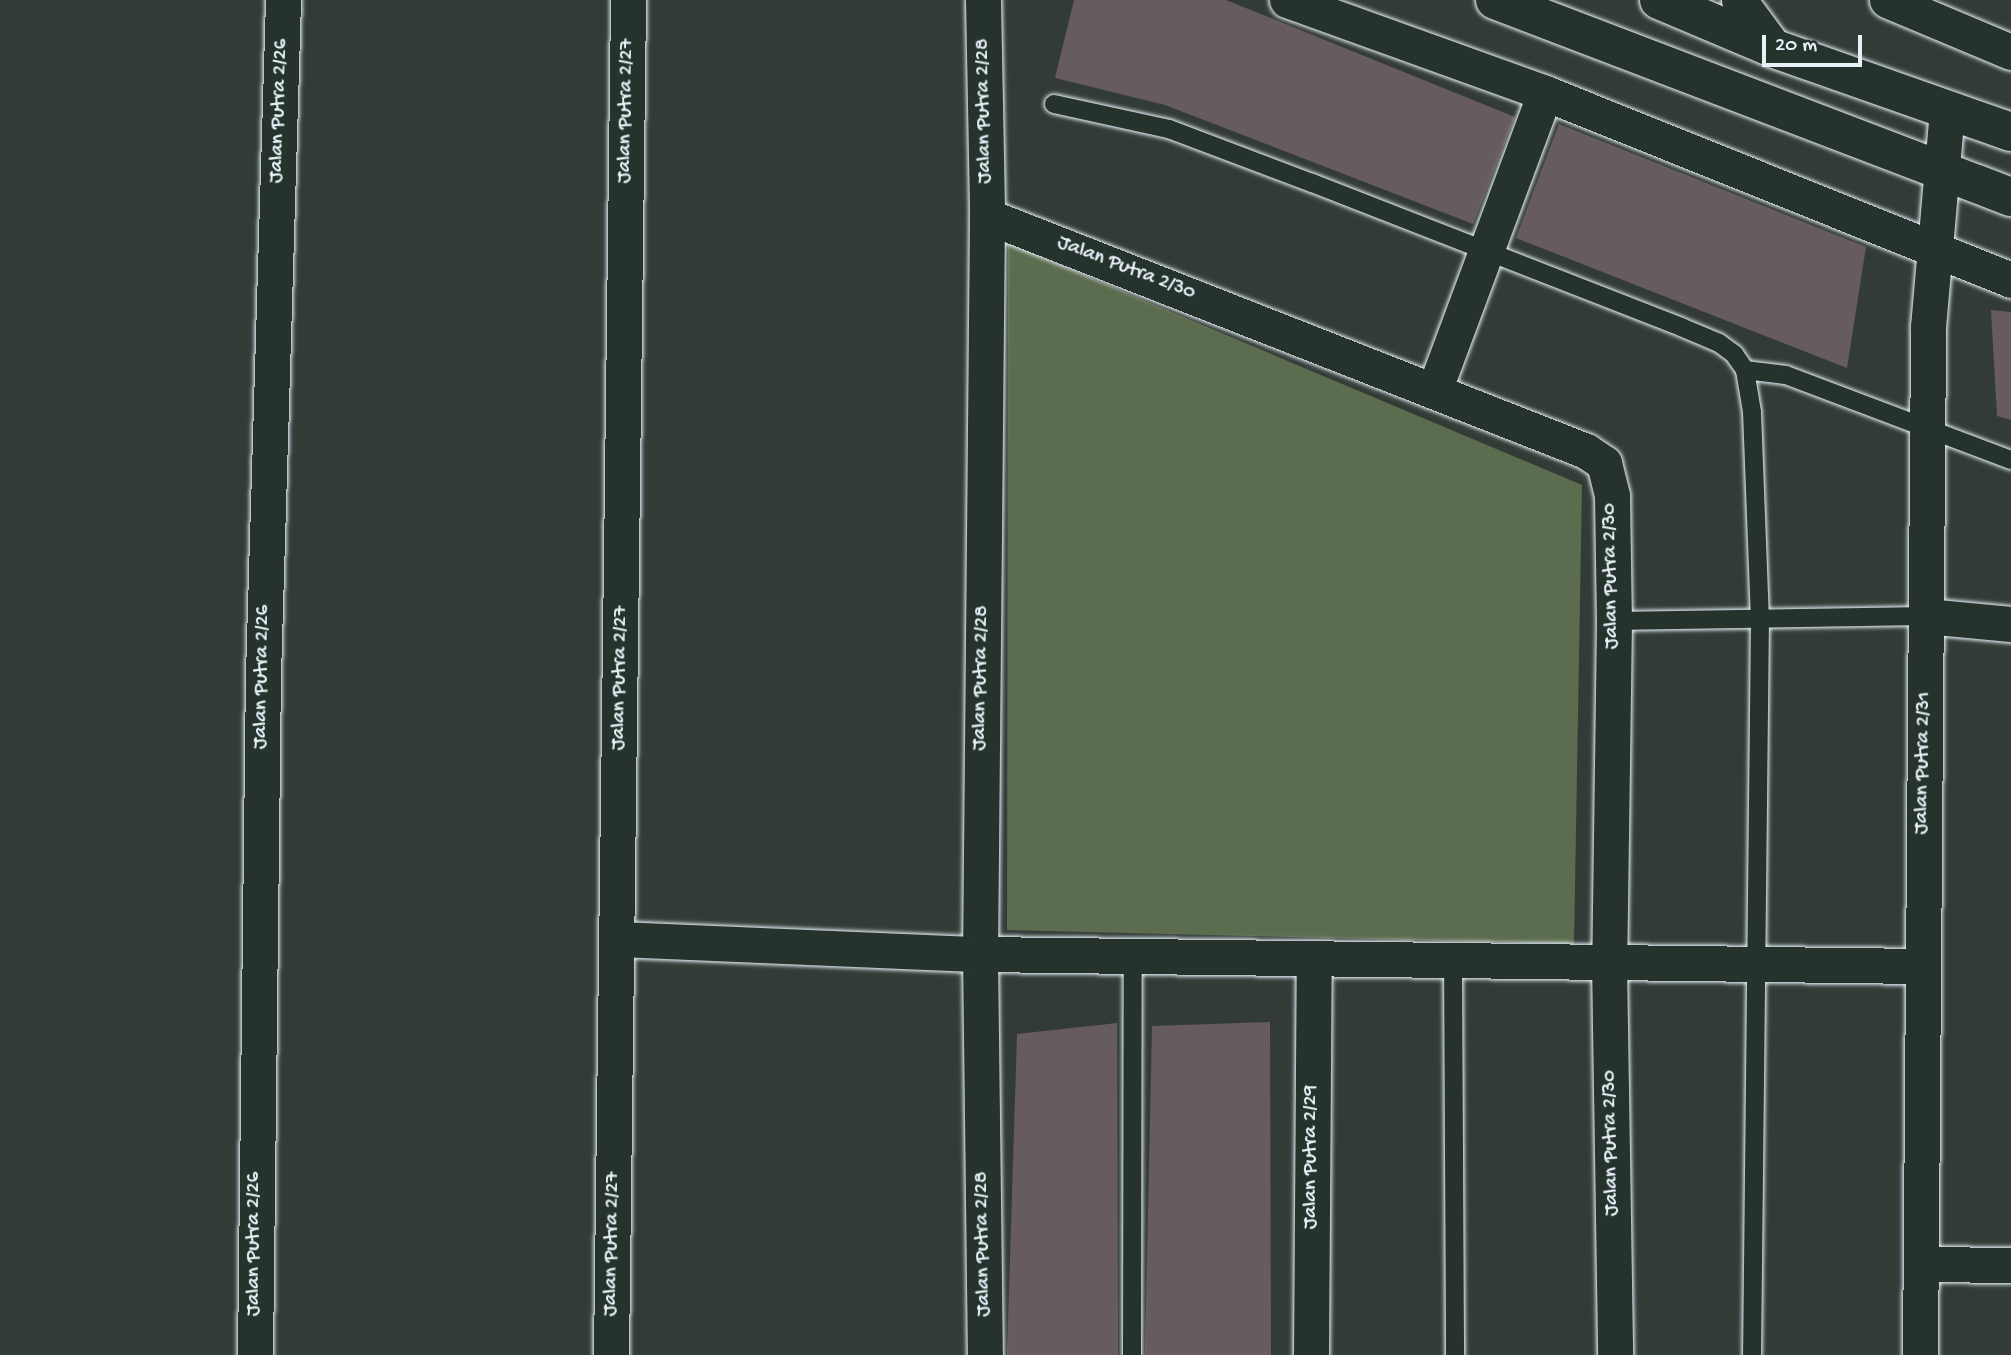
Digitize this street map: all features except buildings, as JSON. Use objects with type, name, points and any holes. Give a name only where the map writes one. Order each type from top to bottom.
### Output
[{"type":"street","name":"Jalan Putra 2/26","points":[[255,1355],[263,674],[283,0]]},
{"type":"street","name":"Jalan Putra 2/27","points":[[611,1355],[628,0]]},
{"type":"street","name":"Jalan Putra 2/28","points":[[984,0],[986,216],[980,954],[985,1355]]},
{"type":"street","points":[[1287,0],[1545,93],[1934,246],[2011,280]]},
{"type":"street","points":[[1495,0],[1939,172],[2011,197]]},
{"type":"street","points":[[1659,0],[1775,49],[2011,132]]},
{"type":"street","points":[[1740,0],[1775,49]]},
{"type":"street","points":[[1887,0],[2011,52]]},
{"type":"street","points":[[1434,391],[1545,93]]},
{"type":"street","name":"Jalan Putra 2/31","points":[[1920,1355],[1921,966],[1929,428],[1934,246],[1947,110]]},
{"type":"street","name":"Jalan Putra 2/30","points":[[986,216],[1586,451],[1604,463],[1612,496],[1614,621],[1609,962],[1615,1355]]},
{"type":"street","points":[[1926,616],[2011,624]]},
{"type":"street","points":[[618,939],[980,954],[1921,966]]},
{"type":"street","name":"Jalan Putra 2/29","points":[[1311,1355],[1314,958]]},
{"type":"street","points":[[1921,1264],[2011,1265]]},
{"type":"lane","points":[[1054,104],[1169,129],[1719,343],[1734,354],[1745,370],[1752,412],[1760,619],[1752,1355]]},
{"type":"lane","points":[[1745,370],[1786,375],[2011,460]]},
{"type":"lane","points":[[1614,621],[1926,616]]},
{"type":"lane","points":[[1132,1355],[1133,956]]},
{"type":"lane","points":[[1453,960],[1455,1355]]},
{"type":"green space","points":[[1008,243],[1582,485],[1574,944],[1007,930]]}]
